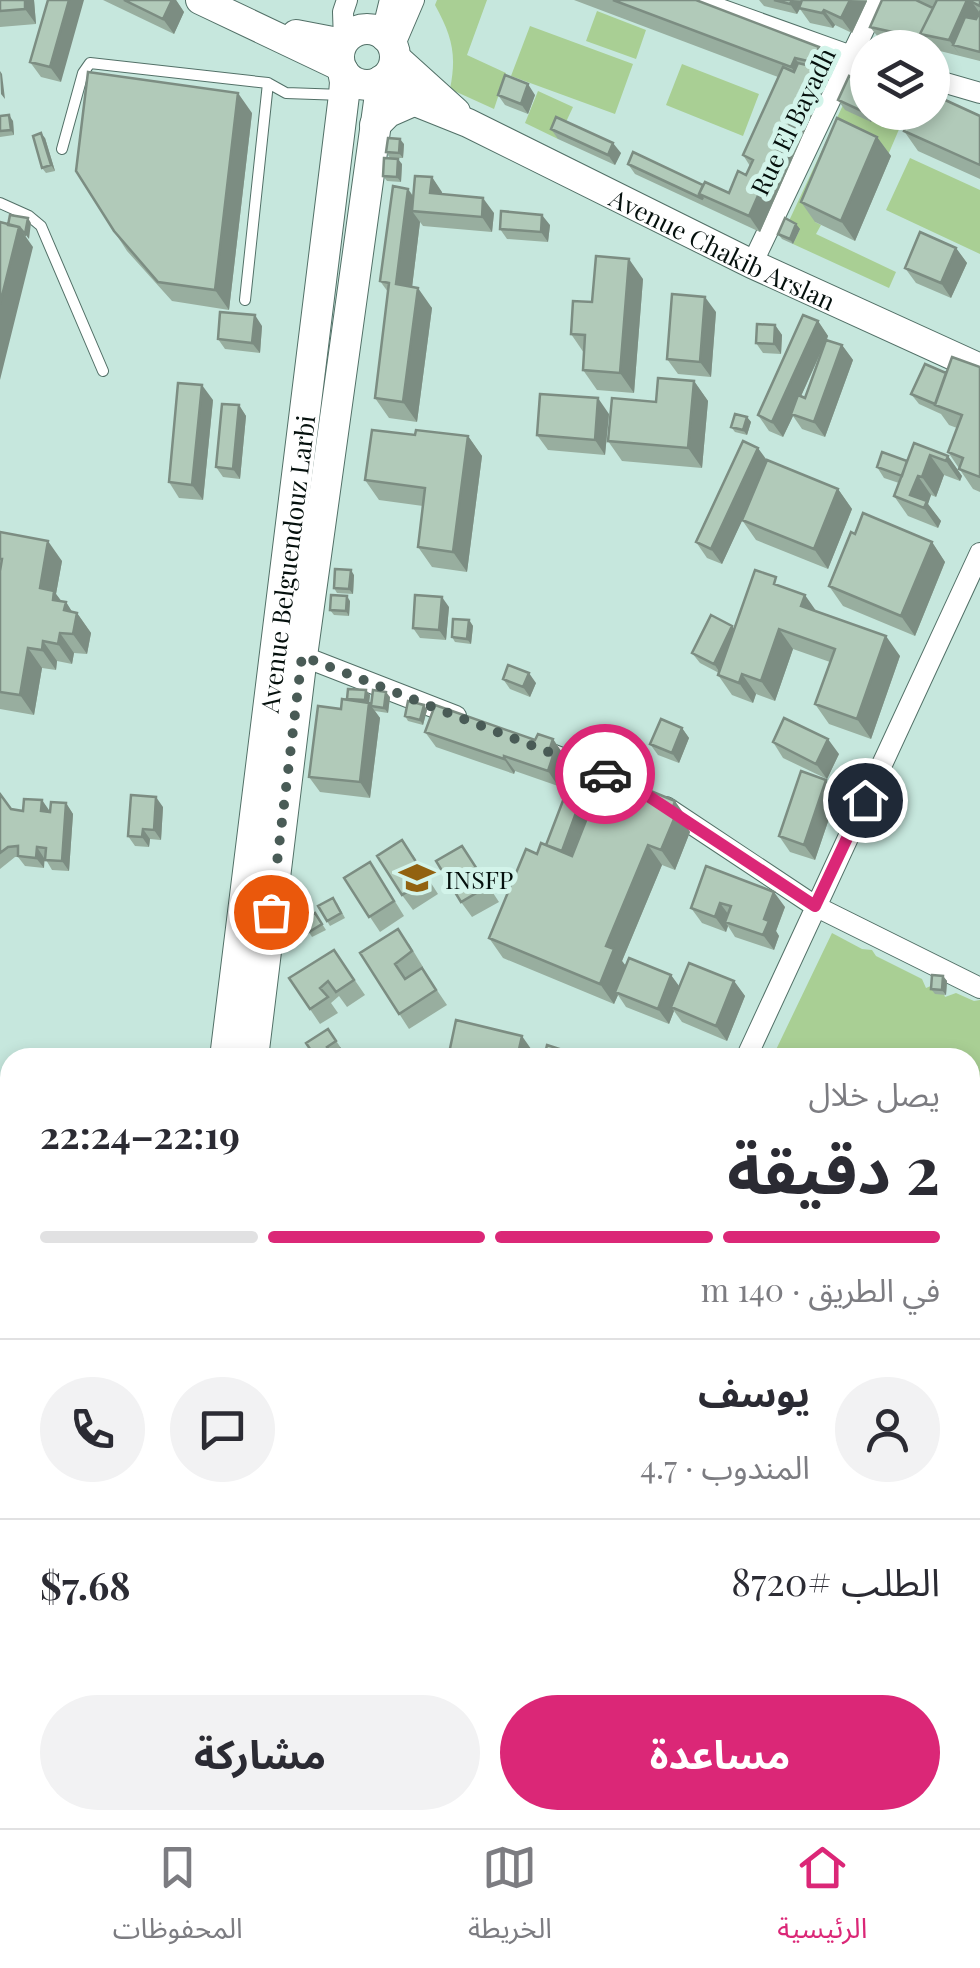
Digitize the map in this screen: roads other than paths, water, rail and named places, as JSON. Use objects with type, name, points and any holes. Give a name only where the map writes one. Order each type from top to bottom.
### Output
[{"type":"main road","points":[[200,0],[255,27],[364,62],[468,122]]},
{"type":"main road","points":[[255,1048],[302,656],[375,125],[364,62],[372,0]]},
{"type":"main road","points":[[364,62],[395,0]]},
{"type":"main road","points":[[364,62],[413,101],[468,122]]},
{"type":"main road","name":"Avenue Belguendouz Larbi","points":[[226,1048],[364,62]]},
{"type":"main road","points":[[375,125],[396,107],[413,101]]},
{"type":"main road","name":"Avenue Chakib Arslan","points":[[468,122],[752,264],[980,368]]},
{"type":"street","points":[[347,0],[343,12],[364,62],[414,0]]},
{"type":"street","points":[[696,0],[850,56]]},
{"type":"street","name":"Rue El Bayadh","points":[[868,30],[878,0]]},
{"type":"street","name":"Rue El Bayadh","points":[[752,264],[850,76]]},
{"type":"street","points":[[950,84],[980,93]]},
{"type":"street","points":[[751,1048],[980,554]]},
{"type":"street","points":[[302,656],[468,721]]},
{"type":"street","points":[[523,742],[642,791],[815,906],[980,988]]},
{"type":"lane","points":[[62,148],[83,74],[90,63],[268,84],[286,93],[364,62]]},
{"type":"lane","points":[[245,300],[268,84]]},
{"type":"lane","points":[[0,203],[41,226],[103,371]]},
{"type":"place","name":"INSFP","points":[[417,878]]}]
